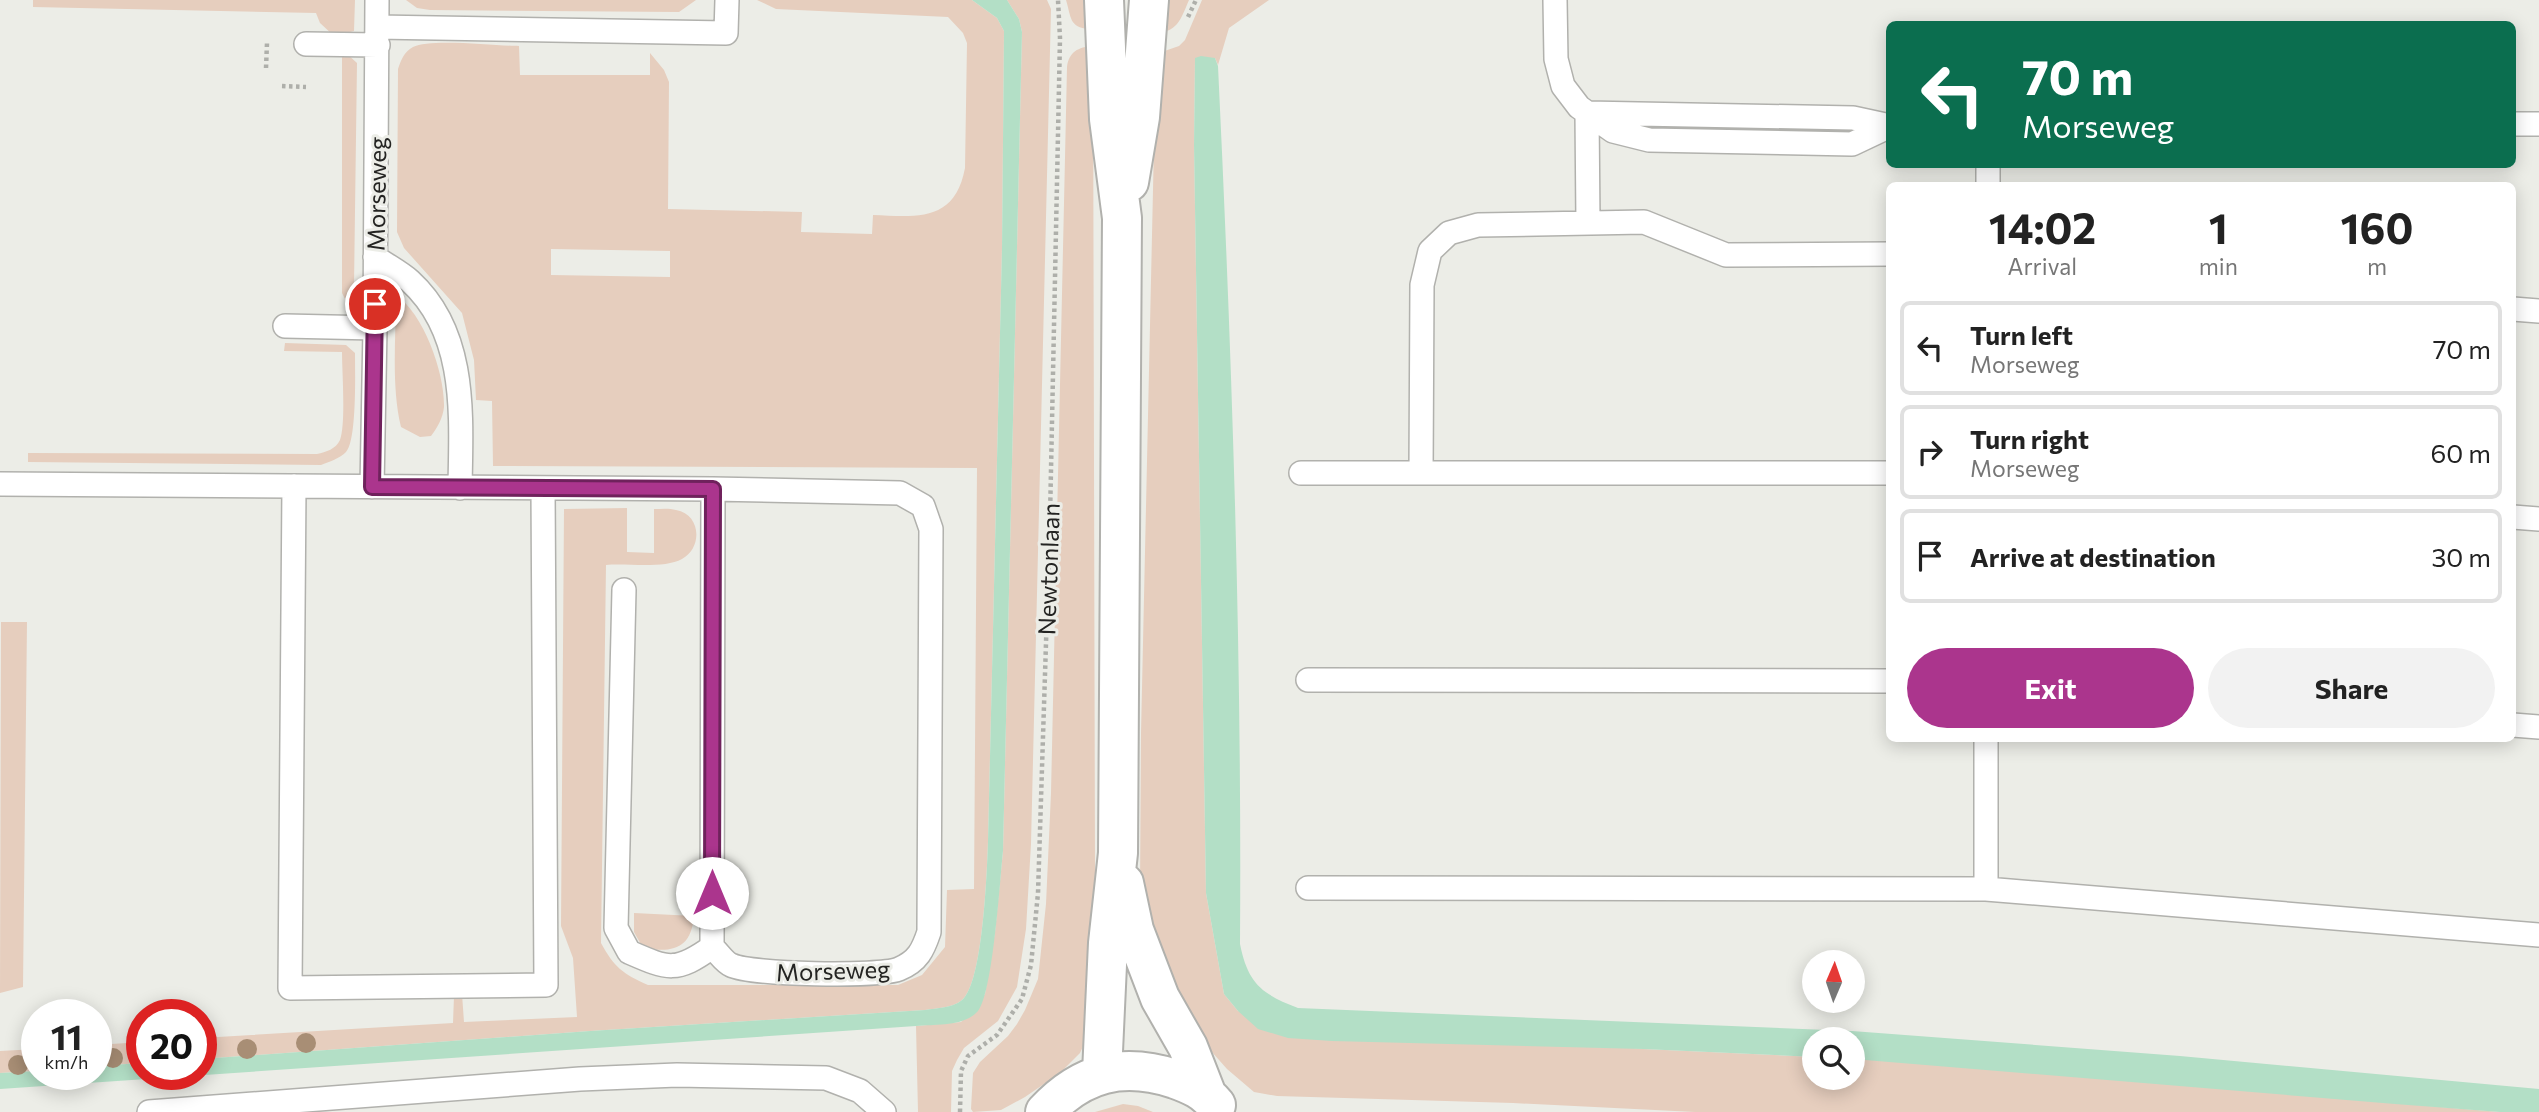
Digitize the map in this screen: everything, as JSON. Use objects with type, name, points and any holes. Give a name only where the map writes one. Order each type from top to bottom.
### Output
[{"type":"street","points":[[1102,1073],[1108,943],[1118,853],[1122,218],[1109,119],[1104,0]]},
{"type":"street","points":[[1122,218],[1140,117],[1149,0]]},
{"type":"street","points":[[1118,853],[1135,930],[1160,998],[1188,1047],[1213,1102]]},
{"type":"street","points":[[1045,1112],[1073,1087],[1102,1073],[1131,1070],[1160,1074],[1213,1102]]},
{"type":"lane","name":"Morseweg","points":[[372,487],[377,0]]},
{"type":"lane","points":[[306,44],[377,36],[726,33],[727,0]]},
{"type":"lane","points":[[1555,0],[1556,59],[1563,86],[1587,113],[1613,131],[1649,140],[1852,144],[1886,128]]},
{"type":"lane","points":[[1587,113],[1853,117],[1886,125]]},
{"type":"lane","points":[[1587,113],[1588,223]]},
{"type":"lane","points":[[2516,124],[2539,124]]},
{"type":"lane","points":[[1420,473],[1422,285],[1430,251],[1449,233],[1478,225],[1644,222],[1727,255],[1886,254]]},
{"type":"lane","points":[[375,257],[411,282],[432,309],[450,344],[461,398],[460,488]]},
{"type":"lane","points":[[2516,309],[2539,311]]},
{"type":"lane","points":[[285,326],[375,328]]},
{"type":"lane","points":[[1301,473],[1886,473]]},
{"type":"lane","name":"Morseweg","points":[[0,484],[713,489],[900,493],[923,506],[931,529],[931,543],[929,933],[921,954],[899,969],[874,973],[758,972],[730,965],[712,947]]},
{"type":"lane","points":[[294,486],[290,988],[546,985],[543,488]]},
{"type":"lane","points":[[624,590],[616,928],[629,953],[661,966],[690,963],[712,947],[713,489]]},
{"type":"lane","points":[[2516,517],[2539,519]]},
{"type":"lane","points":[[1308,680],[1886,681]]},
{"type":"lane","points":[[2516,725],[2539,727]]},
{"type":"lane","points":[[1986,742],[1986,889]]},
{"type":"lane","points":[[1308,888],[1986,889],[2539,934]]},
{"type":"lane","points":[[149,1112],[580,1079],[691,1075],[826,1077],[860,1091],[884,1112]]},
{"type":"path","name":"Newtonlaan","points":[[960,1112],[961,1071],[968,1056],[997,1035],[1022,999],[1031,965],[1037,905],[1050,505],[1060,38],[1058,0]]},
{"type":"path","points":[[266,68],[267,43]]},
{"type":"path","points":[[282,86],[306,87]]},
{"type":"shaded area","points":[[33,0],[355,0],[354,31],[334,36],[320,23],[316,13],[33,7]]},
{"type":"shaded area","points":[[406,0],[696,0],[679,12],[430,10],[417,8]]},
{"type":"shaded area","points":[[757,0],[972,0],[997,18],[1004,31],[1002,248],[988,841],[979,950],[975,972],[962,1000],[954,1005],[925,1010],[217,1058],[217,1037],[453,1023],[454,996],[462,994],[464,1022],[577,1017],[573,958],[561,926],[564,509],[627,508],[627,552],[654,553],[654,509],[671,509],[684,513],[694,524],[696,532],[696,540],[689,554],[674,562],[656,565],[606,565],[601,943],[615,964],[648,985],[898,985],[922,975],[945,947],[947,890],[974,889],[977,468],[493,466],[492,401],[476,400],[474,360],[462,313],[404,248],[397,232],[398,69],[403,56],[410,49],[434,43],[519,46],[520,75],[650,75],[650,53],[664,70],[669,82],[668,209],[802,212],[801,232],[872,234],[873,215],[905,216],[932,212],[953,198],[965,168],[967,43],[963,33],[948,17],[776,9]],"holes":[[[551,249],[670,251],[670,277],[551,275]]]},
{"type":"shaded area","points":[[972,0],[1007,0],[1019,19],[1022,32],[1003,851],[992,960],[978,1011],[965,1020],[941,1025],[217,1074],[217,1058],[925,1010],[949,1006],[962,1000],[975,972],[979,950],[988,841],[1002,248],[1004,31],[997,18]]},
{"type":"shaded area","points":[[1007,0],[1047,0],[1051,9],[1031,844],[1026,929],[1017,987],[998,1021],[964,1048],[952,1071],[951,1112],[918,1112],[916,1026],[961,1022],[985,994],[995,932],[1003,851],[1022,32],[1019,19]]},
{"type":"shaded area","points":[[1066,0],[1087,0],[1089,29],[1074,24]]},
{"type":"shaded area","points":[[1162,0],[1189,0],[1175,26],[1159,32]]},
{"type":"shaded area","points":[[1202,0],[1269,0],[1229,28],[1218,65],[1215,58],[1195,58],[1194,145],[1206,893],[1224,994],[1238,1011],[1643,1049],[1802,1056],[1802,1090],[1865,1090],[1865,1059],[1874,1059],[2500,1112],[1695,1112],[1277,1096],[1254,1092],[1227,1069],[1188,1025],[1140,892],[1156,54],[1179,46],[1185,40]]},
{"type":"shaded area","points":[[1093,46],[1095,872],[1088,1036],[1080,1053],[1060,1073],[1025,1097],[1001,1110],[973,1112],[973,1073],[980,1062],[1017,1024],[1038,979],[1046,904],[1051,793],[1067,67],[1075,51]]},
{"type":"shaded area","points":[[342,53],[346,53],[357,63],[354,286],[345,299],[342,293]]},
{"type":"shaded area","points":[[1195,58],[1215,58],[1218,66],[1238,614],[1240,944],[1252,978],[1275,998],[1298,1008],[1802,1029],[1802,1056],[1288,1038],[1258,1029],[1224,994],[1206,893],[1194,145]]},
{"type":"shaded area","points":[[396,295],[406,304],[424,330],[441,378],[444,407],[431,436],[420,437],[401,427],[395,378]]},
{"type":"shaded area","points":[[285,343],[346,345],[355,353],[355,405],[350,445],[346,452],[334,460],[321,465],[28,462],[28,453],[317,454],[330,450],[340,440],[342,432],[342,352],[284,351]]},
{"type":"shaded area","points":[[1,622],[27,622],[23,987],[0,993]]},
{"type":"shaded area","points":[[634,913],[694,916],[689,936],[684,942],[672,949],[663,950],[643,948],[634,932]]},
{"type":"shaded area","points":[[1865,1032],[2180,1056],[2539,1089],[2539,1112],[2500,1112],[1865,1060]]},
{"type":"shaded area","points":[[126,1043],[126,1064],[112,1065],[112,1044]]},
{"type":"shaded area","points":[[21,1050],[21,1072],[0,1073],[0,1051]]},
{"type":"shaded area","points":[[126,1064],[126,1080],[112,1081],[112,1065]]},
{"type":"shaded area","points":[[21,1072],[21,1088],[0,1089],[0,1073]]},
{"type":"shaded area","points":[[1123,1104],[1138,1106],[1153,1112],[1095,1112]]},
{"type":"route","points":[[375,304],[372,487],[713,489],[712,893]]}]
